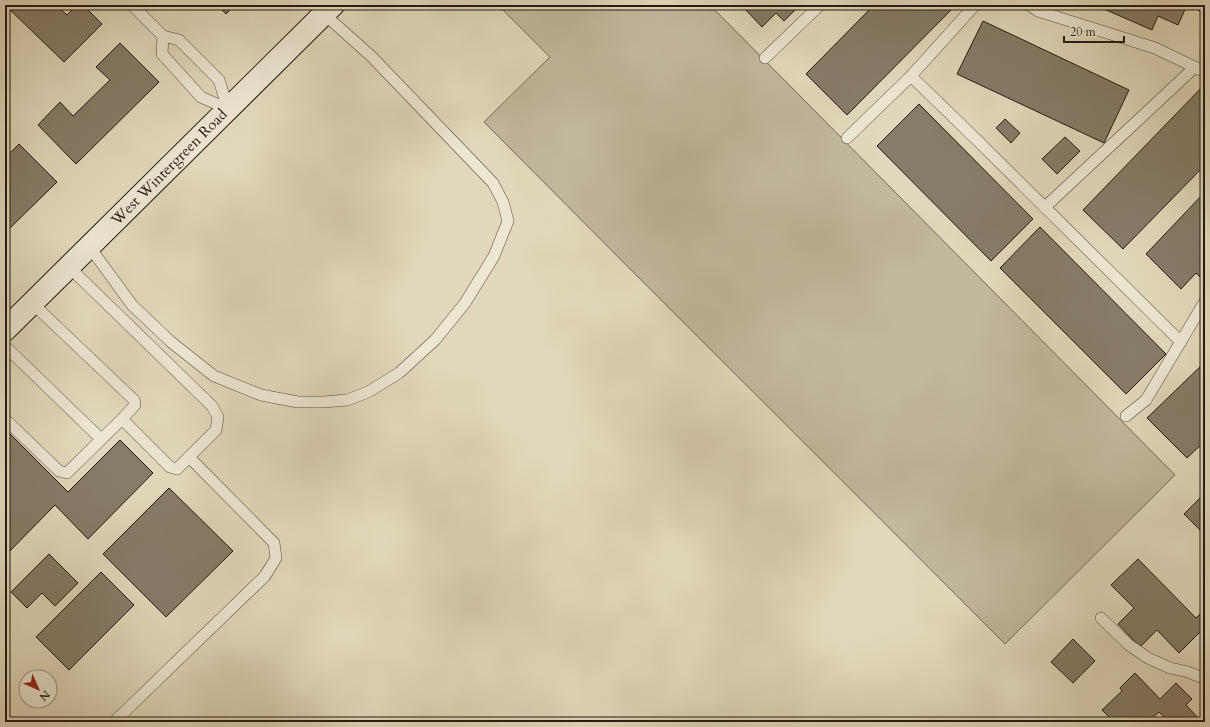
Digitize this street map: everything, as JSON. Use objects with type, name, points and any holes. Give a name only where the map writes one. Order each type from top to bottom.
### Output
[{"type":"main road","name":"West Wintergreen Road","points":[[5,330],[328,9]]},
{"type":"lane","points":[[132,5],[162,36],[179,40],[218,80],[228,109]]},
{"type":"lane","points":[[765,58],[820,5]]},
{"type":"lane","points":[[847,138],[911,76],[975,5]]},
{"type":"lane","points":[[1030,5],[1038,11],[1155,48],[1200,69],[1045,207]]},
{"type":"lane","points":[[89,246],[132,305],[171,342],[214,376],[261,395],[298,402],[347,400],[368,392],[399,373],[425,350],[465,303],[494,256],[508,221],[503,202],[493,183],[328,9]]},
{"type":"lane","points":[[162,36],[162,54],[201,97],[228,109]]},
{"type":"lane","points":[[911,76],[1181,342]]},
{"type":"lane","points":[[69,266],[212,406],[218,417],[216,430],[177,469],[170,467],[122,419]]},
{"type":"lane","points":[[1126,416],[1146,400],[1205,301]]},
{"type":"lane","points":[[5,419],[59,471],[67,473],[135,405],[134,400],[32,303]]},
{"type":"lane","points":[[5,346],[102,439]]},
{"type":"lane","points":[[114,722],[265,576],[276,558],[274,543],[189,457]]},
{"type":"lane","points":[[1100,618],[1129,645],[1148,658],[1170,668],[1188,672],[1205,679]]},
{"type":"shaded area","points":[[498,5],[710,5],[1175,475],[1005,644],[484,122],[550,57]]},
{"type":"building","points":[[5,5],[56,5],[67,15],[77,5],[83,5],[102,24],[64,62]]},
{"type":"building","points":[[217,5],[235,5],[226,14]]},
{"type":"building","points":[[741,5],[800,5],[784,21],[776,13],[762,27]]},
{"type":"building","points":[[874,5],[956,5],[847,115],[806,74]]},
{"type":"building","points":[[1095,5],[1187,5],[1178,25],[1158,16],[1152,30]]},
{"type":"building","points":[[1201,5],[1205,5],[1205,15],[1198,10]]},
{"type":"building","points":[[983,21],[1129,90],[1104,143],[957,74]]},
{"type":"building","points":[[120,43],[159,82],[76,164],[38,125],[60,102],[73,116],[110,80],[96,67]]},
{"type":"building","points":[[1205,84],[1205,165],[1123,249],[1083,210]]},
{"type":"building","points":[[919,104],[1033,219],[991,261],[877,146]]},
{"type":"building","points":[[1005,119],[1020,133],[1011,143],[996,128]]},
{"type":"building","points":[[1065,137],[1080,151],[1057,174],[1042,159]]},
{"type":"building","points":[[19,144],[57,182],[5,233],[5,158]]},
{"type":"building","points":[[1205,192],[1205,282],[1196,273],[1181,289],[1146,254]]},
{"type":"building","points":[[1040,227],[1166,354],[1126,394],[1000,268]]},
{"type":"building","points":[[1205,362],[1205,441],[1187,458],[1147,418]]},
{"type":"building","points":[[5,429],[68,492],[120,440],[153,473],[88,539],[55,505],[5,556]]},
{"type":"building","points":[[169,488],[233,551],[166,617],[103,554]]},
{"type":"building","points":[[1205,493],[1205,535],[1184,514]]},
{"type":"building","points":[[49,554],[78,583],[55,606],[42,593],[27,608],[11,592]]},
{"type":"building","points":[[1138,559],[1196,618],[1205,609],[1205,634],[1202,630],[1179,653],[1157,630],[1140,647],[1118,624],[1134,608],[1111,585]]},
{"type":"building","points":[[101,572],[134,605],[69,670],[36,637]]},
{"type":"building","points":[[1073,639],[1095,661],[1073,683],[1051,662]]},
{"type":"building","points":[[1135,673],[1160,699],[1176,683],[1192,699],[1186,705],[1202,722],[1169,722],[1159,712],[1148,722],[1114,722],[1102,710],[1122,691],[1120,688]]}]
